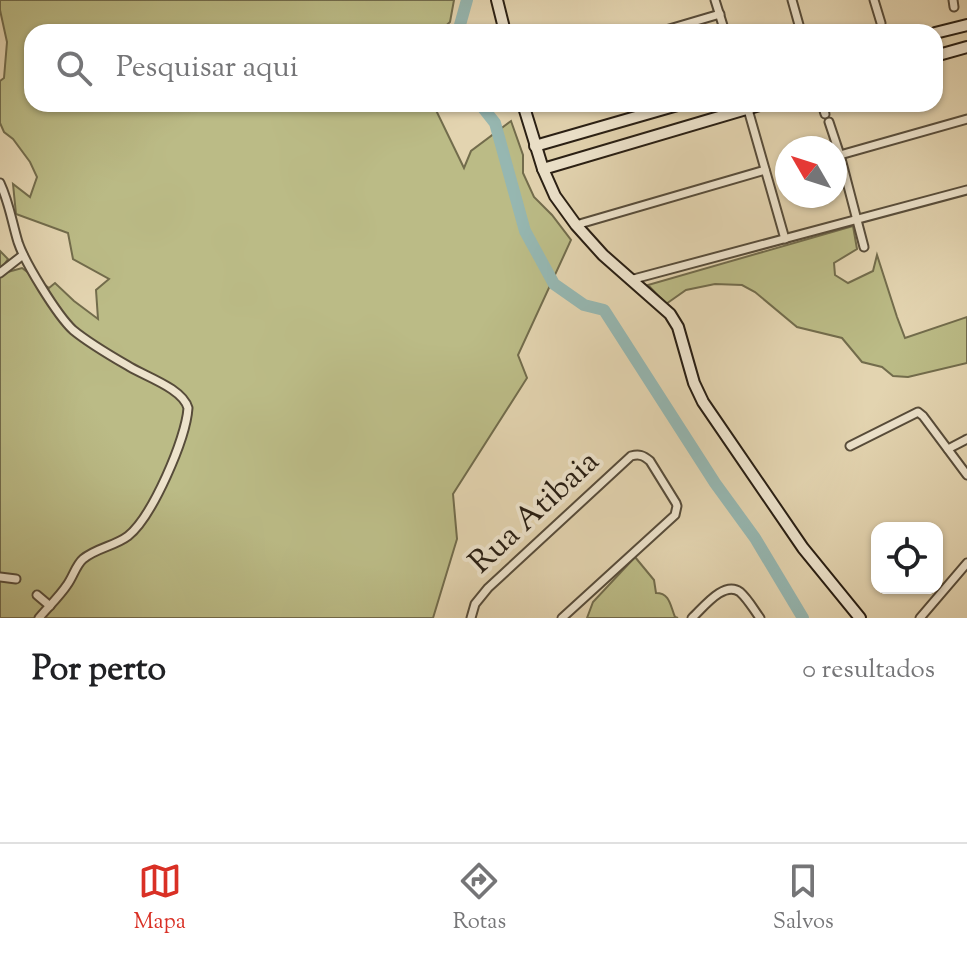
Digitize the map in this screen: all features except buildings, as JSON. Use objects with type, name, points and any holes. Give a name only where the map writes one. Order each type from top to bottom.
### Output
[{"type":"main road","points":[[497,0],[503,24]]},
{"type":"main road","points":[[943,31],[967,26]]},
{"type":"main road","points":[[943,54],[967,46],[961,34],[967,26]]},
{"type":"main road","points":[[525,112],[555,196],[603,255],[670,314],[678,327],[694,383],[703,402],[803,548],[860,618]]},
{"type":"main road","points":[[535,146],[653,112]]},
{"type":"main road","points":[[543,169],[728,112]]},
{"type":"street","points":[[715,0],[723,24]]},
{"type":"street","points":[[792,0],[799,24]]},
{"type":"street","points":[[874,0],[881,23]]},
{"type":"street","points":[[686,24],[720,14]]},
{"type":"street","points":[[749,112],[785,239]]},
{"type":"street","points":[[847,153],[967,119]]},
{"type":"street","points":[[829,122],[834,136]]},
{"type":"street","points":[[576,225],[765,170]]},
{"type":"street","points":[[847,182],[864,247]]},
{"type":"street","points":[[0,183],[28,266],[61,316],[75,331],[129,367],[172,390],[187,403],[188,408],[177,450],[152,506],[138,526],[125,538],[82,559],[68,583],[39,618]]},
{"type":"street","points":[[630,280],[967,190]]},
{"type":"street","points":[[0,273],[23,255]]},
{"type":"street","points":[[850,446],[918,412],[967,475]]},
{"type":"street","points":[[948,449],[967,439]]},
{"type":"street","name":"Rua Atibaia","points":[[471,618],[475,604],[488,588],[631,456],[645,456],[676,503],[675,515],[562,618]]},
{"type":"street","points":[[920,618],[967,563]]},
{"type":"street","points":[[0,577],[16,579]]},
{"type":"street","points":[[692,618],[720,593],[730,589],[741,593],[760,618]]},
{"type":"street","points":[[37,595],[50,606]]},
{"type":"street","points":[[577,618],[579,602]]},
{"type":"green space","points":[[0,0],[454,0],[448,24],[24,24],[24,112],[437,112],[464,168],[471,151],[511,121],[523,155],[523,173],[534,197],[571,240],[518,355],[527,378],[453,494],[457,539],[433,618],[0,618],[0,251],[8,259],[1,269],[4,273],[22,268],[49,288],[55,283],[98,319],[96,290],[109,279],[73,259],[68,233],[16,214],[13,184],[30,197],[37,177],[30,162],[0,123],[0,81],[4,78],[7,42]]},
{"type":"green space","points":[[853,226],[857,249],[834,263],[835,275],[848,283],[873,271],[877,255],[905,338],[967,317],[967,363],[908,377],[893,376],[882,367],[862,362],[842,338],[797,327],[742,285],[715,284],[686,290],[666,304],[648,285]]},
{"type":"green space","points":[[635,557],[654,580],[656,593],[667,597],[678,618],[587,618],[593,602]]},
{"type":"waterway","points":[[460,24],[467,0]]},
{"type":"waterway","points":[[486,112],[495,123],[525,231],[554,284],[584,305],[604,310],[715,483],[755,538],[803,618]]}]
